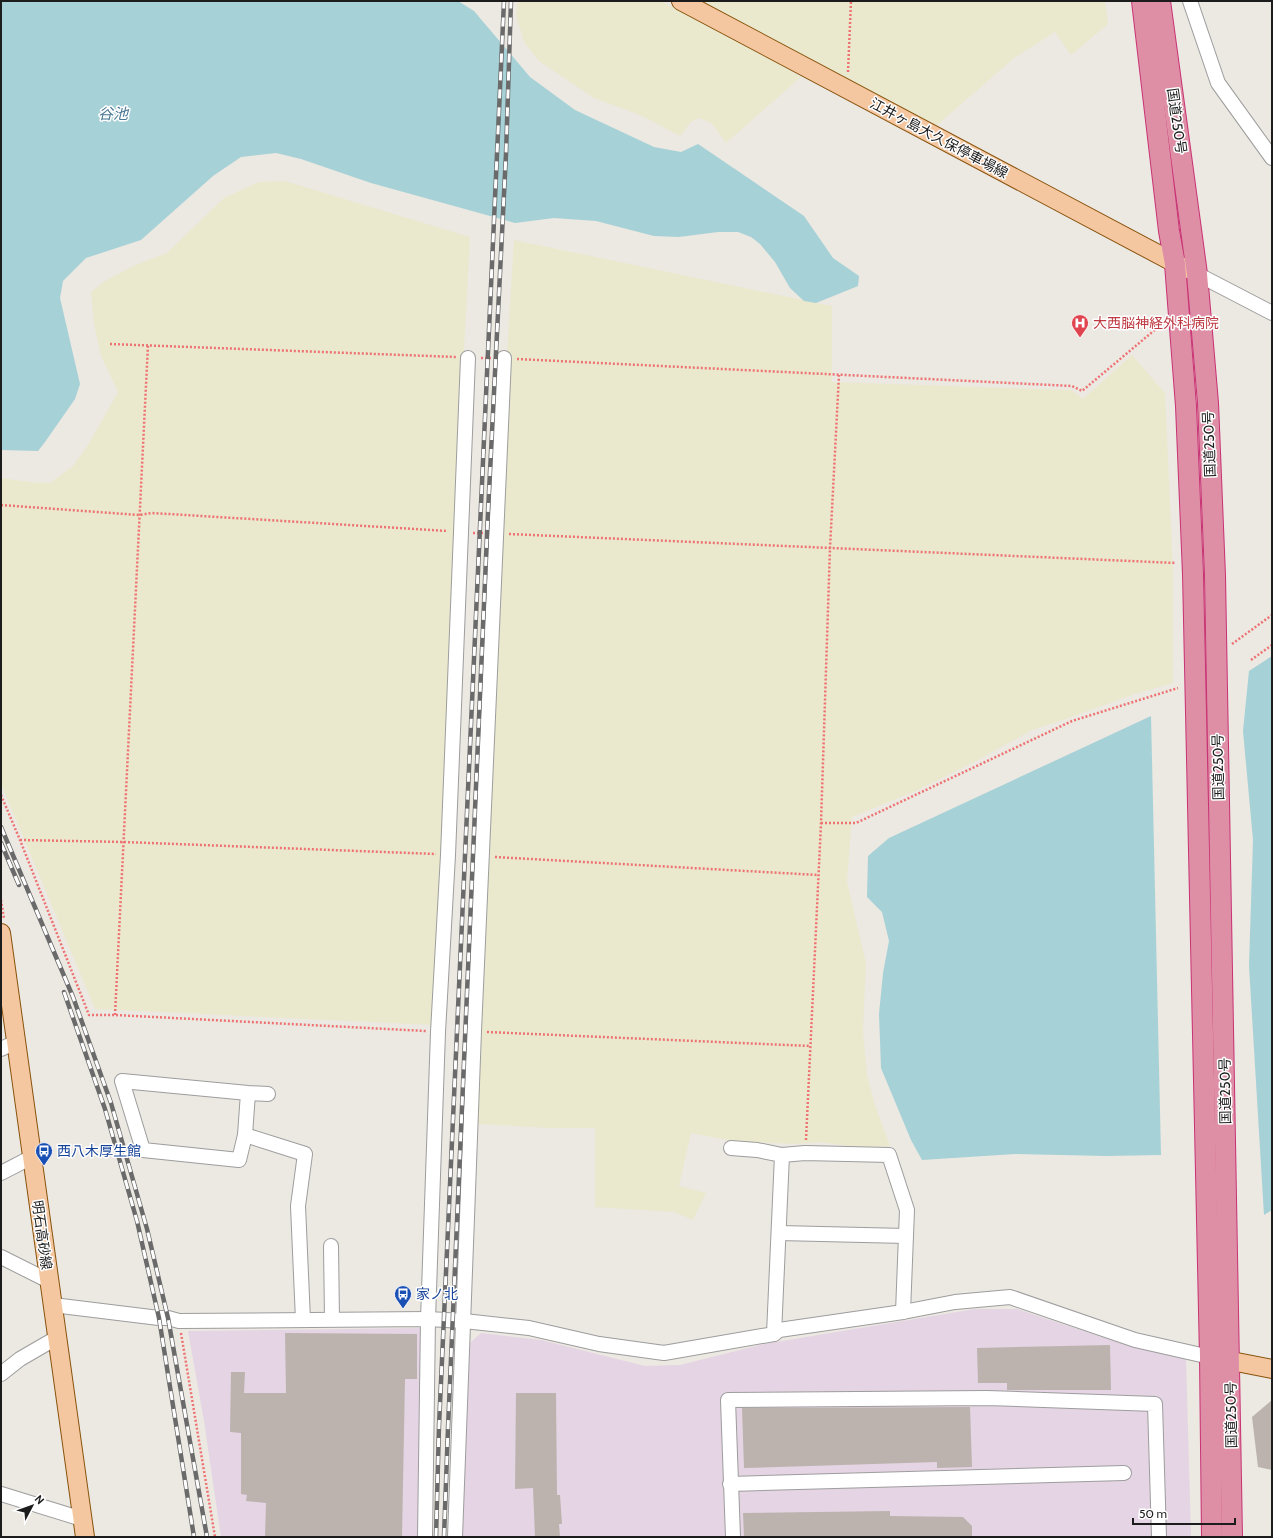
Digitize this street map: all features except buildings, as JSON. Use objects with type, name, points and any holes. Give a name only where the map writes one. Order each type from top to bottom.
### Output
[{"type":"highway","name":"国道250号","points":[[1142,1],[1169,231],[1175,264],[1180,310],[1186,406],[1193,574],[1210,1357],[1212,1537]]},
{"type":"highway","name":"国道250号","points":[[1160,1],[1198,274],[1208,403],[1215,576],[1232,1537]]},
{"type":"main road","name":"江井ヶ島大久保停車場線","points":[[681,1],[1175,264],[1198,274]]},
{"type":"main road","name":"明石高砂線","points":[[1,933],[8,1046],[32,1157],[85,1537]]},
{"type":"main road","points":[[1210,1357],[1272,1369]]},
{"type":"street","points":[[1190,1],[1218,83],[1272,158]]},
{"type":"street","points":[[1198,274],[1272,313]]},
{"type":"street","points":[[425,1537],[428,1319],[438,1032],[448,855],[468,358]]},
{"type":"street","points":[[455,1537],[474,1031],[504,358]]},
{"type":"street","points":[[248,1093],[245,1135],[239,1160],[143,1150],[122,1080],[268,1094]]},
{"type":"street","points":[[245,1135],[305,1154],[298,1206],[303,1320]]},
{"type":"street","points":[[731,1148],[757,1150],[782,1155],[805,1153],[889,1155],[907,1210],[902,1312]]},
{"type":"street","points":[[774,1334],[782,1155]]},
{"type":"street","points":[[1,1173],[32,1157]]},
{"type":"street","points":[[779,1233],[906,1236]]},
{"type":"street","points":[[331,1246],[332,1320]]},
{"type":"street","points":[[1,1257],[49,1281]]},
{"type":"street","points":[[53,1305],[168,1318],[179,1321],[428,1319],[464,1321],[529,1328],[599,1344],[664,1353],[774,1334],[780,1330],[902,1312],[955,1302],[1010,1297],[1135,1340],[1210,1357]]},
{"type":"street","points":[[1,1374],[20,1359],[58,1337]]},
{"type":"street","points":[[732,1537],[728,1400],[987,1398],[1155,1404],[1159,1537]]},
{"type":"street","points":[[730,1484],[1124,1473]]},
{"type":"street","points":[[1,1494],[82,1519]]},
{"type":"path","points":[[847,89],[850,1]]},
{"type":"path","points":[[110,344],[468,358],[504,358],[1072,386],[1082,391],[1158,326],[1180,310]]},
{"type":"path","points":[[115,1015],[148,345]]},
{"type":"path","points":[[805,1153],[821,823],[830,548],[839,375]]},
{"type":"path","points":[[1,505],[139,515],[152,513],[497,534],[1176,563]]},
{"type":"path","points":[[1230,646],[1272,614]]},
{"type":"path","points":[[1250,660],[1272,645]]},
{"type":"path","points":[[821,823],[856,823],[1072,721],[1178,688]]},
{"type":"path","points":[[1,795],[89,1015],[115,1015],[438,1032]]},
{"type":"path","points":[[20,840],[124,842],[448,855]]},
{"type":"path","points":[[482,856],[818,875]]},
{"type":"path","points":[[474,1031],[810,1046]]},
{"type":"path","points":[[179,1321],[215,1537]]},
{"type":"shaded area","points":[[975,1309],[1017,1309],[1111,1340],[1186,1359],[1191,1537],[462,1537],[470,1343],[481,1333],[541,1340],[645,1366],[680,1365],[764,1344]]},
{"type":"shaded area","points":[[423,1328],[417,1537],[221,1537],[204,1421],[188,1331]]},
{"type":"green space","points":[[518,1],[661,1],[761,53],[801,77],[726,143],[711,123],[699,118],[691,122],[680,136],[640,115],[594,98],[539,61],[524,42],[516,15]]},
{"type":"green space","points":[[700,1],[1105,1],[1108,24],[1071,55],[1055,32],[1013,59],[936,126]]},
{"type":"green space","points":[[285,181],[470,237],[454,540],[434,1025],[95,1009],[1,784],[1,478],[50,483],[73,466],[88,445],[118,392],[101,356],[94,324],[91,292],[105,281],[133,266],[167,253],[224,198],[259,182]]},
{"type":"green space","points":[[514,240],[832,306],[832,382],[1071,390],[1083,399],[1132,355],[1165,393],[1173,570],[1173,683],[1135,694],[1032,730],[978,760],[918,790],[852,817],[847,882],[866,963],[863,1031],[867,1075],[875,1105],[890,1146],[856,1147],[820,1142],[794,1144],[732,1141],[691,1133],[679,1186],[706,1193],[693,1220],[674,1212],[595,1207],[595,1128],[550,1128],[477,1124],[507,352]]},
{"type":"water","name":"谷池","points":[[1,1],[458,1],[474,11],[530,77],[575,110],[654,147],[681,152],[698,144],[804,216],[833,258],[859,276],[858,286],[816,303],[804,301],[790,288],[775,262],[760,244],[751,237],[738,232],[718,232],[679,237],[654,236],[596,221],[554,218],[515,223],[371,183],[301,159],[276,153],[241,157],[213,176],[141,240],[86,258],[63,281],[60,298],[80,384],[75,399],[38,451],[1,450]]},
{"type":"water","points":[[1272,656],[1272,1210],[1264,1215],[1249,966],[1253,840],[1243,731],[1249,671]]},
{"type":"water","points":[[1151,716],[1161,1155],[1106,1156],[1015,1154],[922,1160],[911,1140],[881,1068],[879,1014],[883,973],[889,941],[882,912],[867,897],[868,856],[889,838]]},
{"type":"railway","points":[[436,1537],[439,1426],[504,1]]},
{"type":"railway","points":[[444,1537],[488,512],[506,154],[511,1]]},
{"type":"railway","points":[[1,827],[73,997],[111,1103],[147,1229],[168,1318],[207,1537]]},
{"type":"railway","points":[[1,843],[19,885]]},
{"type":"railway","points":[[64,992],[105,1109],[137,1221],[159,1318],[194,1537]]},
{"type":"place","name":"大西脳神経外科病院","points":[[1080,338]]},
{"type":"place","name":"西八木厚生館","points":[[44,1166]]},
{"type":"place","name":"家ノ北","points":[[403,1309]]}]
